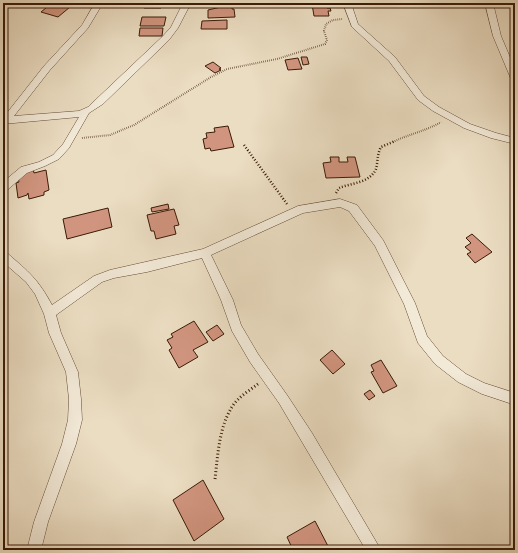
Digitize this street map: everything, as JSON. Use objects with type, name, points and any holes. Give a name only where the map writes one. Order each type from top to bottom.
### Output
[{"type":"street","points":[[5,122],[47,68],[84,26],[99,3]]},
{"type":"street","points":[[5,122],[86,112],[100,103],[166,38],[174,28],[187,3]]},
{"type":"street","points":[[347,3],[352,20],[392,59],[422,98],[446,116],[474,129],[515,141]]},
{"type":"street","points":[[490,3],[497,36],[515,79]]},
{"type":"street","points":[[3,188],[24,170],[42,164],[56,157],[68,144],[86,112]]},
{"type":"street","points":[[50,313],[98,279],[114,273],[147,267],[205,252],[294,212],[335,203],[347,205],[353,208],[361,216],[374,236],[409,303],[422,339],[439,360],[462,378],[482,388],[515,399]]},
{"type":"street","points":[[205,252],[227,300],[236,328],[308,438],[374,550]]},
{"type":"street","points":[[3,256],[30,279],[39,291],[50,313],[55,333],[72,372],[75,399],[75,420],[69,444],[41,522],[34,550]]},
{"type":"path","points":[[68,144],[80,138],[110,135],[134,125],[211,77],[228,69],[236,66],[277,59],[325,44],[327,40],[324,28],[328,22],[340,19],[352,20]]},
{"type":"path","points":[[335,203],[336,193],[339,188],[363,181],[374,174],[379,148],[412,134],[429,129],[442,121],[446,116]]},
{"type":"path","points":[[244,145],[294,212]]},
{"type":"path","points":[[215,479],[223,431],[230,412],[242,396],[268,377]]},
{"type":"building","points":[[52,3],[70,7],[58,17],[41,12]]},
{"type":"building","points":[[142,3],[162,3],[161,8],[144,8],[141,7]]},
{"type":"building","points":[[326,3],[327,8],[330,8],[331,11],[328,11],[329,16],[314,16],[312,4]]},
{"type":"building","points":[[221,5],[232,5],[235,17],[208,18],[208,10],[221,7]]},
{"type":"building","points":[[142,17],[166,17],[164,26],[140,26]]},
{"type":"building","points":[[227,20],[227,29],[201,29],[202,21]]},
{"type":"building","points":[[140,28],[163,28],[162,36],[139,36]]},
{"type":"building","points":[[301,57],[307,57],[309,64],[303,65]]},
{"type":"building","points":[[298,58],[302,69],[288,70],[285,60]]},
{"type":"building","points":[[213,62],[221,68],[219,69],[221,70],[215,73],[205,66]]},
{"type":"building","points":[[228,126],[234,147],[211,151],[210,148],[205,149],[203,139],[207,138],[206,133],[215,132],[214,128]]},
{"type":"building","points":[[330,157],[339,157],[339,162],[348,162],[347,157],[355,157],[360,177],[326,178],[323,163],[331,162]]},
{"type":"building","points":[[33,169],[34,173],[46,170],[49,190],[44,192],[44,195],[29,199],[28,193],[27,195],[18,198],[16,183],[19,182],[18,177]]},
{"type":"building","points":[[168,204],[169,209],[152,212],[151,208]]},
{"type":"building","points":[[108,208],[112,227],[67,239],[63,219]]},
{"type":"building","points":[[174,209],[179,225],[174,226],[176,234],[156,239],[154,231],[151,231],[147,215]]},
{"type":"building","points":[[472,234],[492,252],[475,263],[467,254],[471,252],[465,247],[471,243],[466,238]]},
{"type":"building","points":[[194,321],[208,342],[193,350],[198,357],[179,368],[169,350],[172,348],[167,340],[173,337],[171,334]]},
{"type":"building","points":[[217,325],[224,334],[213,341],[206,332]]},
{"type":"building","points":[[332,350],[345,364],[333,374],[320,360]]},
{"type":"building","points":[[381,360],[397,386],[383,393],[371,372],[374,371],[371,365]]},
{"type":"building","points":[[370,390],[375,396],[369,400],[364,394]]},
{"type":"building","points":[[203,480],[224,519],[194,541],[173,500]]},
{"type":"building","points":[[315,521],[330,550],[293,550],[287,537]]}]
